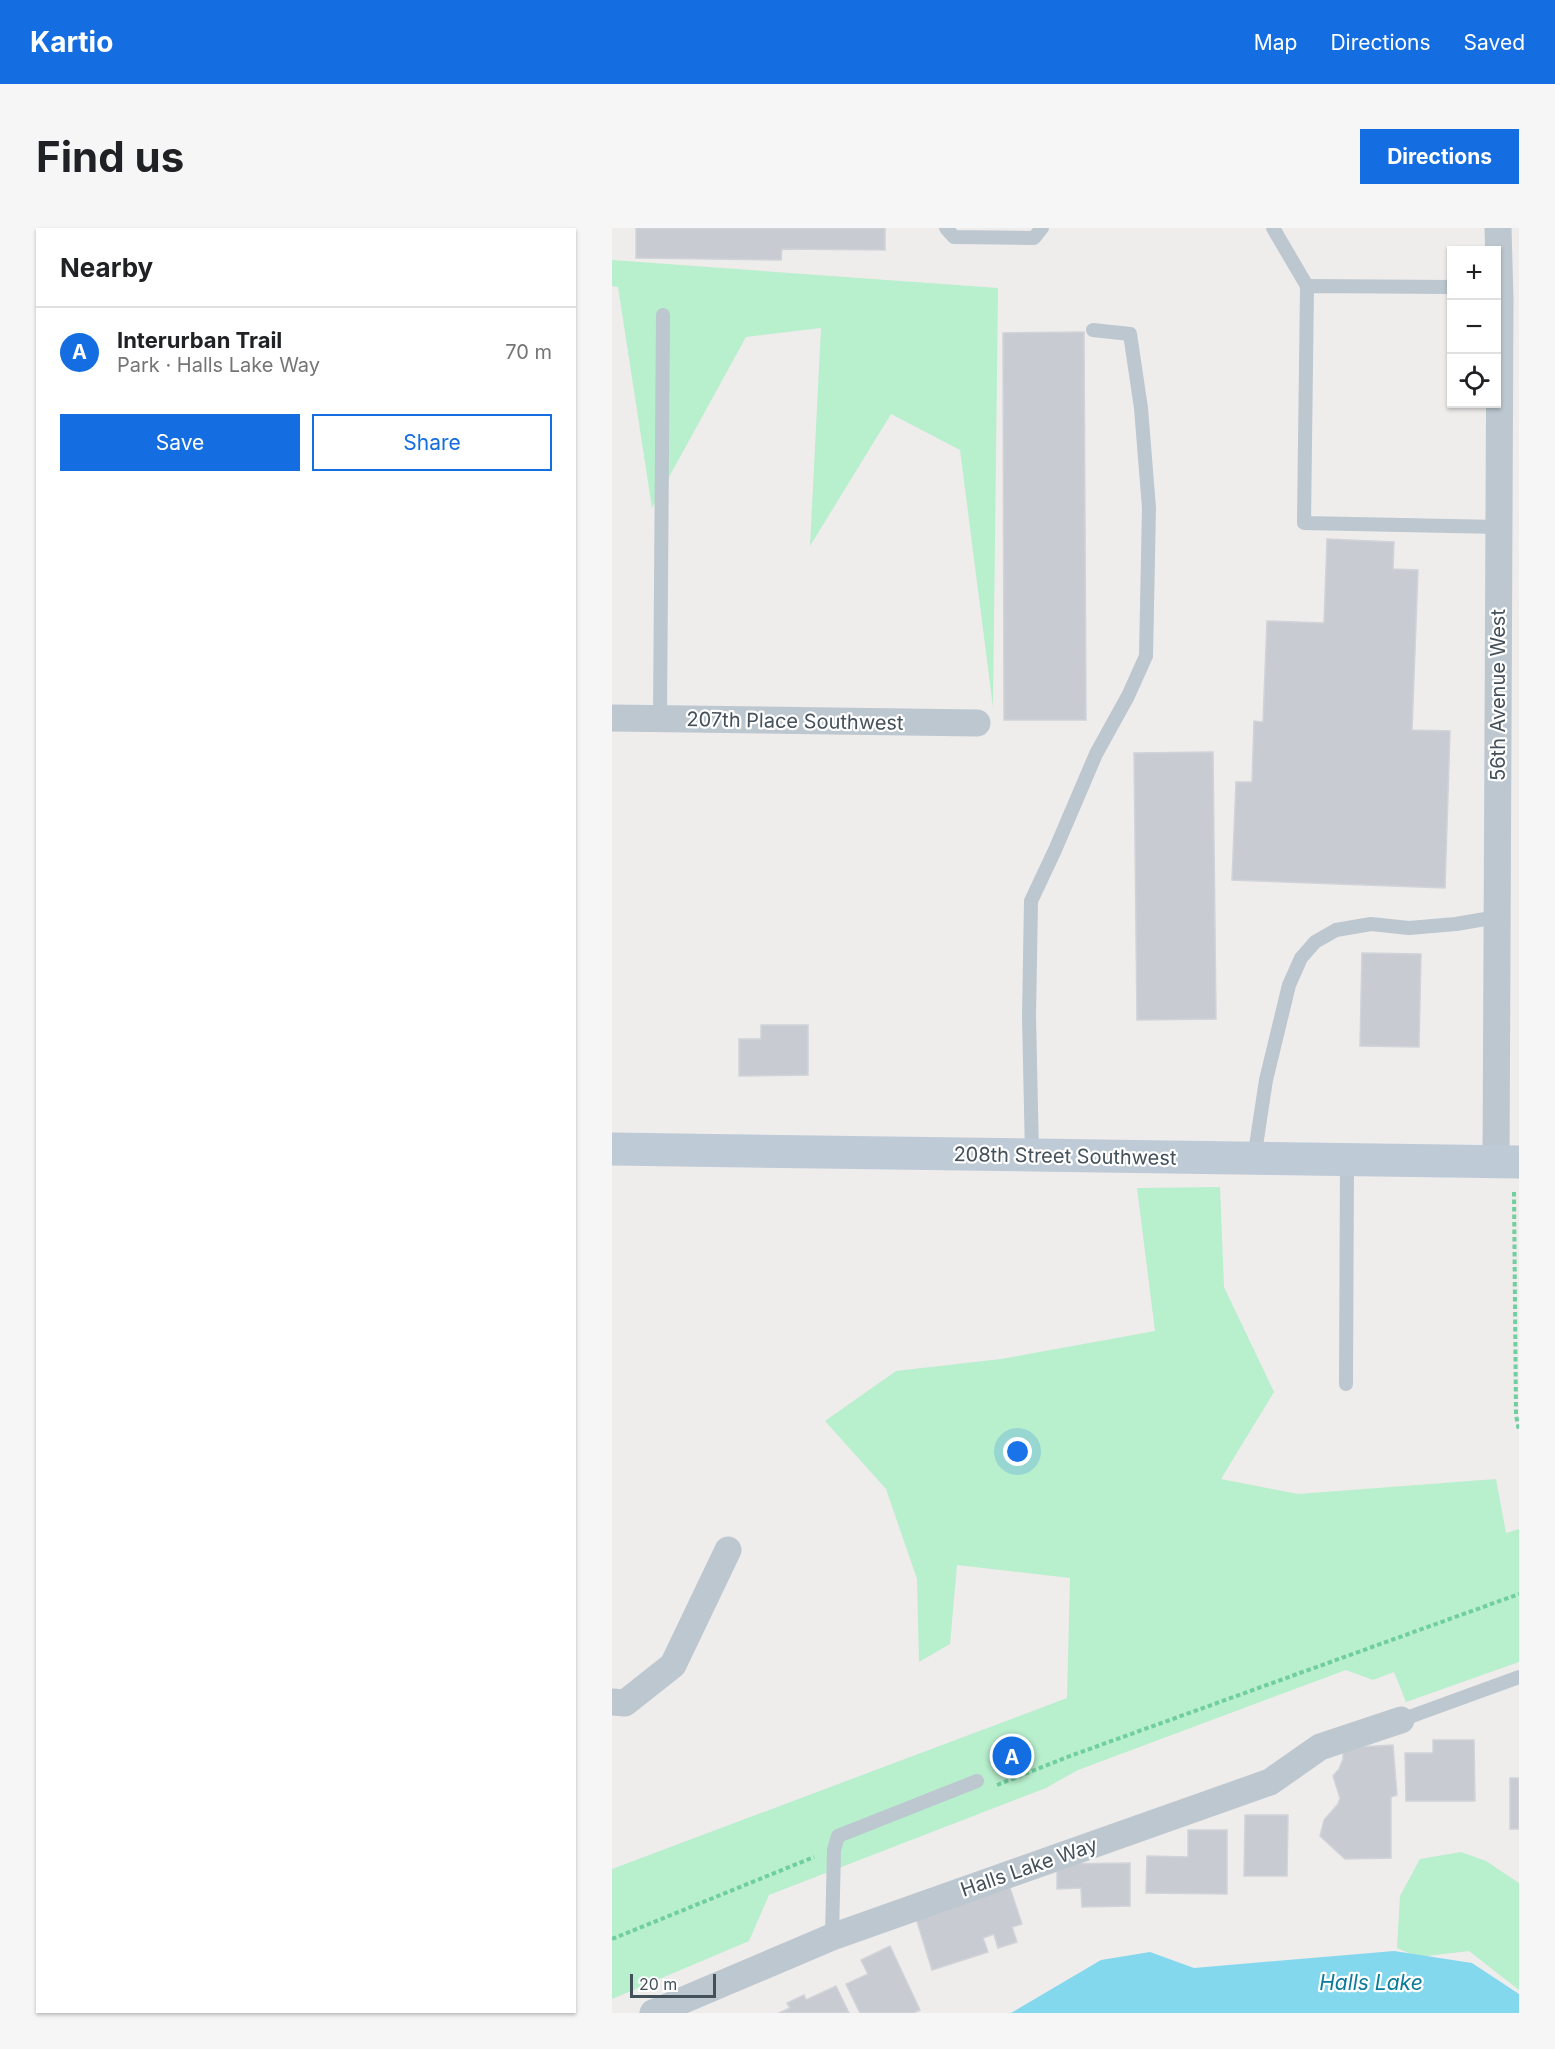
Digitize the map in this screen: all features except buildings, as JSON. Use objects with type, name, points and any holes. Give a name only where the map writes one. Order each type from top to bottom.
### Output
[{"type":"street","name":"56th Avenue West","points":[[1498,228],[1504,294],[1499,527],[1497,917],[1510,1162]]},
{"type":"street","name":"207th Place Southwest","points":[[612,718],[977,723]]},
{"type":"street","name":"208th Street Southwest","points":[[612,1149],[1510,1162]]},
{"type":"street","points":[[612,1702],[625,1702],[674,1665],[728,1550]]},
{"type":"street","name":"Halls Lake Way","points":[[653,2013],[832,1937],[1269,1782],[1320,1747],[1401,1720]]},
{"type":"lane","points":[[946,228],[954,237],[1034,238],[1042,228]]},
{"type":"lane","points":[[1273,228],[1306,286],[1304,523],[1499,527]]},
{"type":"lane","points":[[1306,286],[1447,287]]},
{"type":"lane","points":[[660,719],[663,315]]},
{"type":"lane","points":[[1032,1155],[1029,1016],[1031,902],[1096,754],[1128,696],[1146,656],[1149,508],[1141,408],[1130,334],[1094,330]]},
{"type":"lane","points":[[1254,1158],[1266,1080],[1289,985],[1301,958],[1315,942],[1336,930],[1371,924],[1409,928],[1456,924],[1497,917]]},
{"type":"lane","points":[[1346,1384],[1347,1160]]},
{"type":"lane","points":[[1401,1720],[1519,1677]]},
{"type":"lane","points":[[832,1937],[834,1850],[838,1836],[977,1781]]},
{"type":"path","points":[[1510,1162],[1516,1415],[1519,1431]]},
{"type":"path","points":[[1070,1756],[1519,1594]]},
{"type":"path","points":[[612,1939],[834,1850]]},
{"type":"green space","points":[[612,260],[998,288],[993,707],[960,450],[891,414],[810,546],[821,328],[746,337],[652,508],[618,287],[612,286]]},
{"type":"green space","points":[[1220,1187],[1224,1287],[1274,1392],[1221,1479],[1298,1494],[1496,1479],[1506,1533],[1519,1529],[1519,1662],[1406,1702],[1394,1672],[1373,1680],[1346,1670],[1078,1770],[1046,1788],[769,1895],[749,1941],[612,1999],[612,1869],[1067,1698],[1070,1578],[957,1565],[950,1644],[919,1662],[917,1579],[886,1489],[825,1421],[896,1371],[1001,1359],[1155,1331],[1137,1188]]},
{"type":"green space","points":[[1461,1852],[1486,1861],[1519,1883],[1519,1990],[1469,1951],[1418,1957],[1397,1948],[1400,1896],[1420,1859]]},
{"type":"water","name":"Halls Lake","points":[[1394,1951],[1472,1963],[1519,1994],[1519,2013],[1011,2013],[1101,1960],[1150,1952],[1194,1968]]},
{"type":"place","name":"Interurban Trail","points":[[1012,1756]]}]
